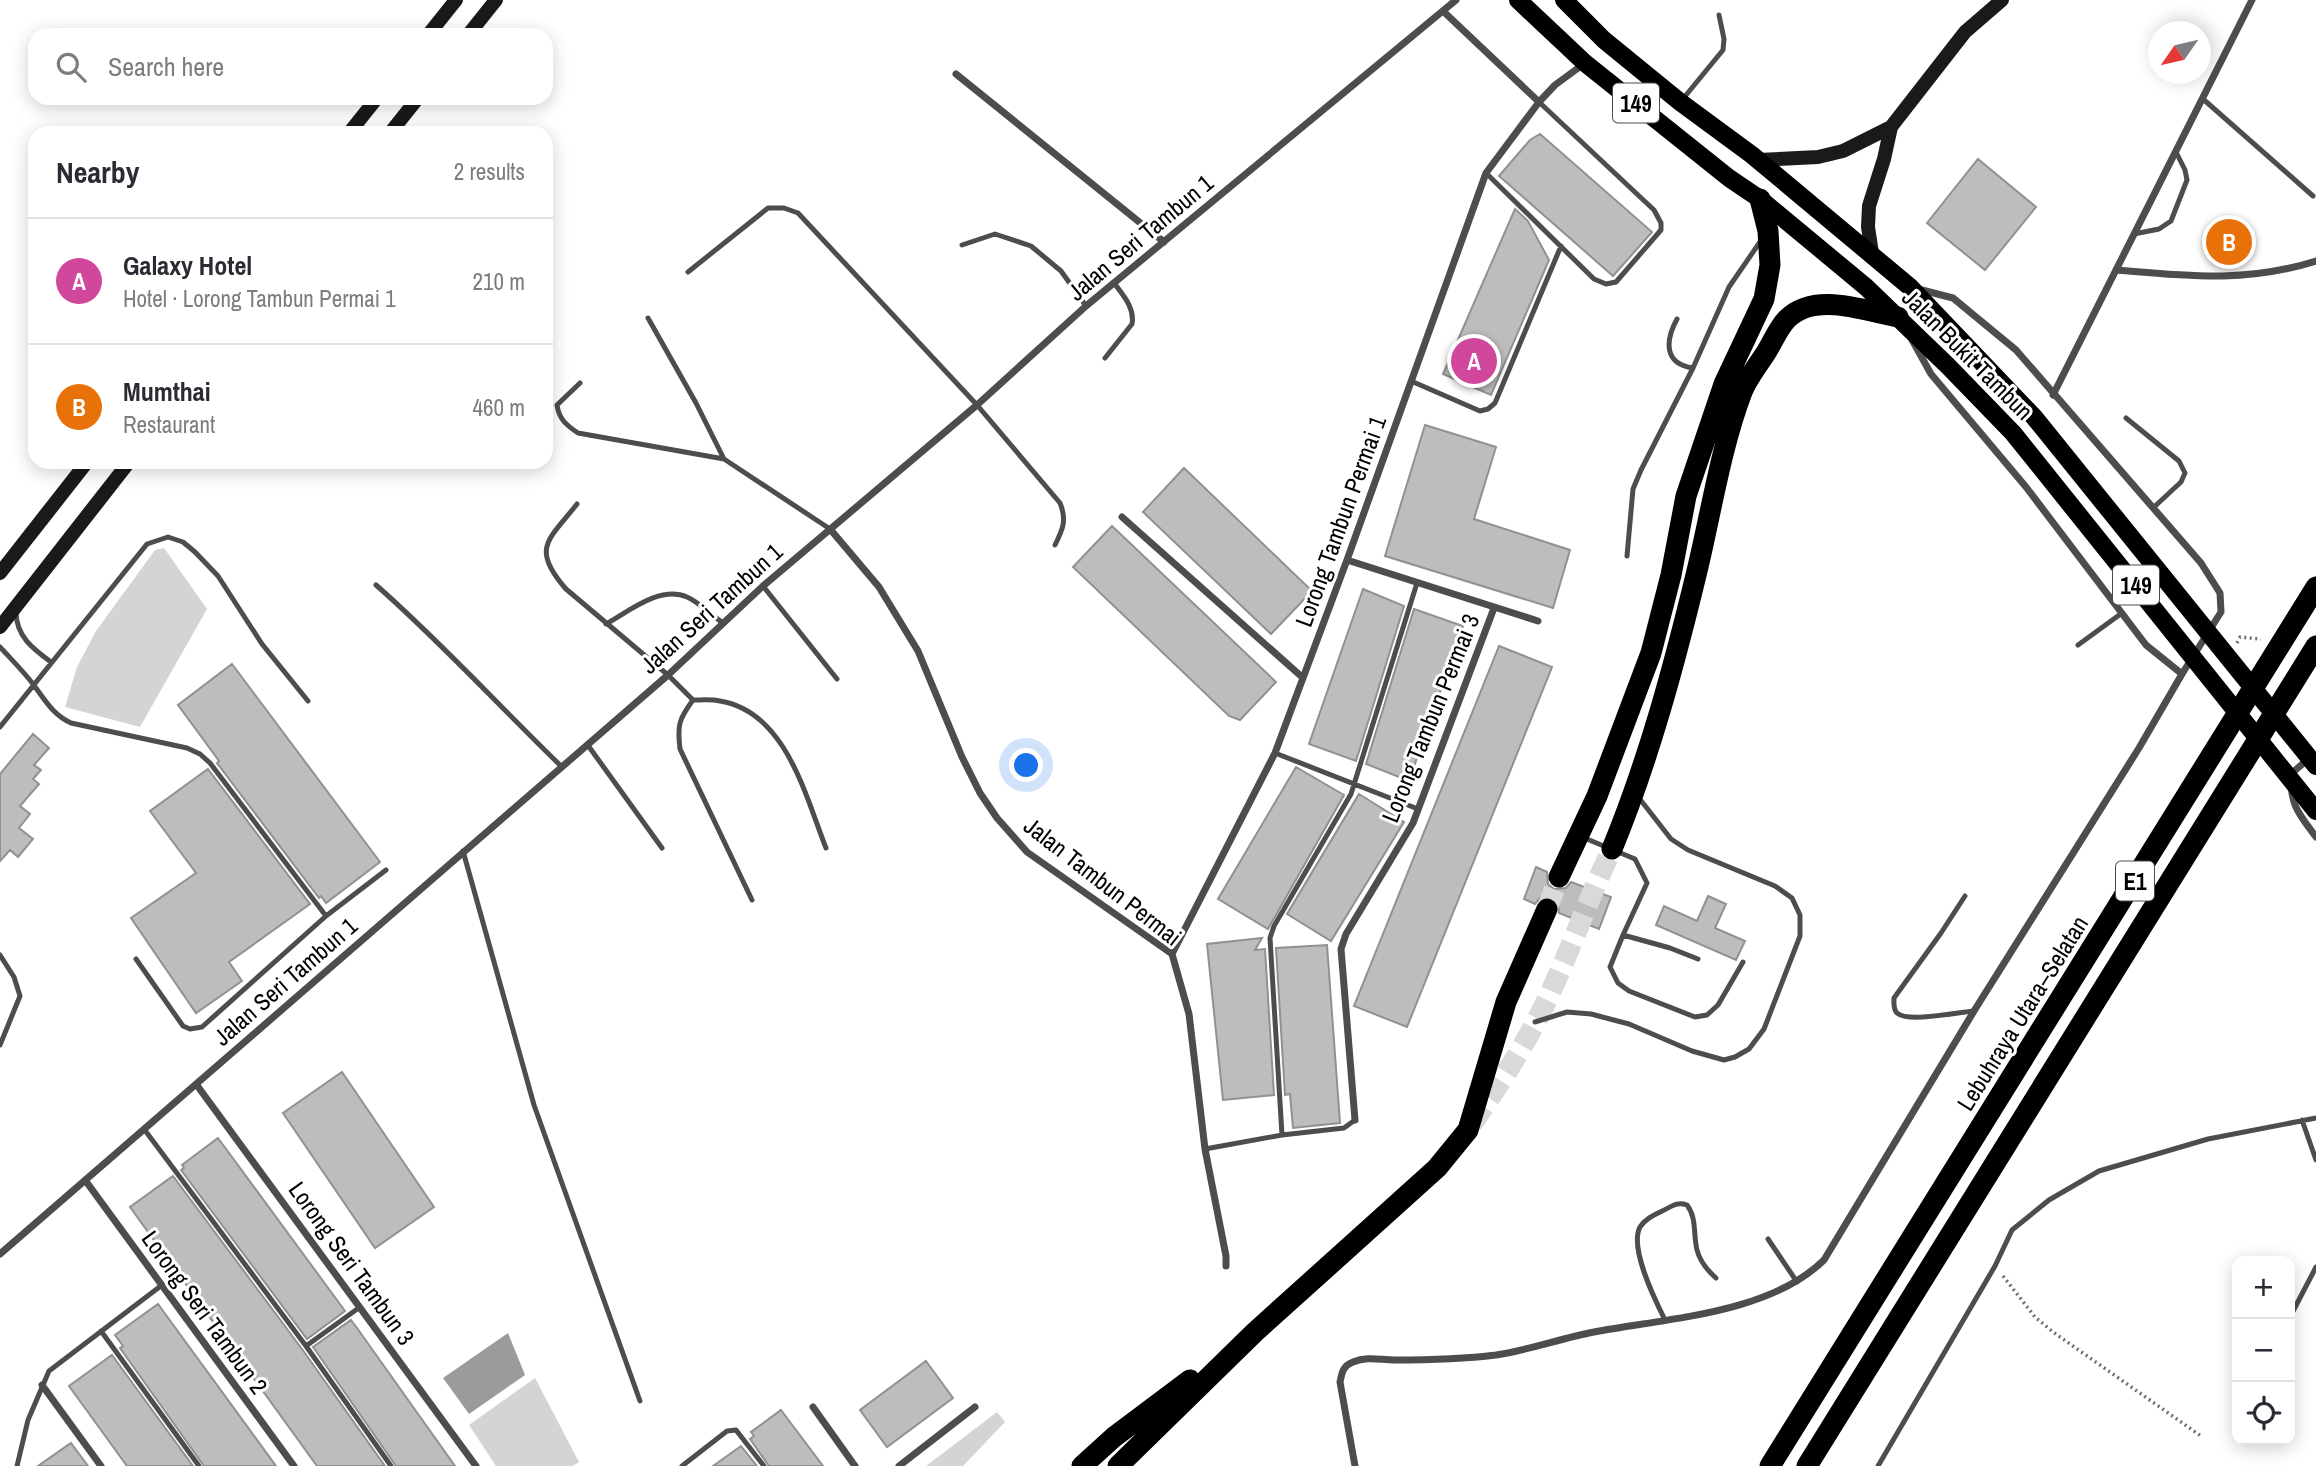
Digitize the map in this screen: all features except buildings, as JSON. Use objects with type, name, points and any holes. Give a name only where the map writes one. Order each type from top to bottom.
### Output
[{"type":"highway","points":[[1559,877],[1623,731],[1651,653],[1671,575],[1686,496],[1724,384],[1764,299],[1770,265],[1768,231],[1760,199]]},
{"type":"highway","points":[[1612,849],[1636,792],[1658,722],[1716,485],[1743,390],[1787,319],[1799,311],[1813,306],[1837,304],[1898,317]]},
{"type":"highway","name":"Lebuhraya Utara–Selatan","points":[[1770,1466],[2316,587]]},
{"type":"highway","name":"E1","points":[[1810,1462],[2316,646]]},
{"type":"highway","points":[[1118,1466],[1255,1332],[1437,1168],[1468,1130],[1506,1002],[1548,909]]},
{"type":"highway","points":[[1082,1466],[1114,1437],[1255,1332]]},
{"type":"main road","points":[[434,28],[456,0]]},
{"type":"main road","points":[[474,28],[496,0]]},
{"type":"main road","name":"Jalan Bukit Tambun","points":[[1518,0],[1585,62],[1760,199],[1866,287],[1948,366],[2013,433],[2316,811]]},
{"type":"main road","name":"Jalan Bukit Tambun","points":[[1564,0],[1604,40],[1680,103],[1758,160],[1910,287],[2034,417],[2316,766]]},
{"type":"main road","points":[[1758,160],[1818,157],[1843,151],[1891,127],[1965,32],[2002,0]]},
{"type":"main road","points":[[355,126],[371,105]]},
{"type":"main road","points":[[396,126],[412,105]]},
{"type":"main road","points":[[1872,253],[1868,227],[1869,206],[1891,127]]},
{"type":"main road","points":[[0,573],[82,469]]},
{"type":"main road","points":[[0,626],[123,469]]},
{"type":"street","name":"Jalan Seri Tambun 1","points":[[0,1254],[668,675],[763,586],[977,405],[1086,306],[1456,0]]},
{"type":"street","points":[[2053,395],[2252,0]]},
{"type":"street","points":[[1444,12],[1539,102]]},
{"type":"street","name":"Lorong Tambun Permai 1","points":[[1172,954],[1275,752],[1486,173],[1539,102],[1555,85],[1585,62]]},
{"type":"street","points":[[956,74],[1164,242]]},
{"type":"street","points":[[2116,270],[2234,277],[2269,273],[2316,261]]},
{"type":"street","points":[[1355,1466],[1340,1382],[1342,1370],[1350,1362],[1366,1358],[1393,1360],[1496,1355],[1593,1332],[1665,1320],[1743,1303],[1797,1282],[1824,1259],[2221,612],[2220,593],[2201,563],[2016,350],[1953,298],[1910,287]]},
{"type":"street","points":[[1898,317],[1931,374],[2026,487],[2146,645],[2182,674]]},
{"type":"street","points":[[1122,517],[1302,677]]},
{"type":"street","name":"Jalan Tambun Permai","points":[[830,529],[879,587],[918,651],[962,757],[980,793],[997,818],[1027,852],[1172,954],[1189,1014],[1205,1149],[1226,1266]]},
{"type":"street","points":[[1347,560],[1538,621]]},
{"type":"street","name":"Lorong Tambun Permai 3","points":[[1355,1120],[1341,949],[1346,934],[1413,823],[1494,608]]},
{"type":"street","points":[[2316,755],[2291,774],[2290,792],[2295,809],[2316,837]]},
{"type":"street","name":"Lorong Seri Tambun 3","points":[[196,1084],[476,1466]]},
{"type":"street","name":"Lorong Seri Tambun 2","points":[[85,1180],[294,1466]]},
{"type":"street","points":[[42,1385],[101,1466]]},
{"type":"street","points":[[813,1407],[855,1466]]},
{"type":"street","points":[[899,1466],[975,1407]]},
{"type":"lane","points":[[1680,103],[1723,50],[1724,39],[1719,15]]},
{"type":"lane","points":[[2203,99],[2313,196]]},
{"type":"lane","points":[[1486,173],[1594,279],[1606,284],[1616,282],[1661,230],[1661,223],[1654,209],[1539,102]]},
{"type":"lane","points":[[2134,234],[2159,229],[2171,221],[2188,180],[2176,152]]},
{"type":"lane","points":[[688,272],[768,208],[784,208],[798,213],[977,405],[1060,503],[1064,526],[1055,545]]},
{"type":"lane","points":[[1627,556],[1633,489],[1641,470],[1693,368],[1728,287],[1768,231]]},
{"type":"lane","points":[[962,245],[995,234],[1031,246],[1061,271],[1086,306]]},
{"type":"lane","points":[[1411,382],[1480,411],[1495,403],[1561,246]]},
{"type":"lane","points":[[1105,358],[1132,324],[1133,317],[1130,306],[1114,283]]},
{"type":"lane","points":[[648,318],[724,459]]},
{"type":"lane","points":[[1677,319],[1670,332],[1668,345],[1677,362],[1693,368]]},
{"type":"lane","points":[[580,383],[557,405],[558,414],[565,424],[578,433],[724,459],[830,529]]},
{"type":"lane","points":[[2126,418],[2179,461],[2185,473],[2181,482],[2154,508]]},
{"type":"lane","points":[[577,504],[545,545],[546,562],[553,575],[693,700],[721,701],[748,711],[771,729],[793,765],[825,848]]},
{"type":"lane","points":[[0,727],[147,544],[168,537],[183,542],[218,576],[262,644],[308,701]]},
{"type":"lane","points":[[1282,1135],[1270,938],[1273,926],[1351,794],[1417,583]]},
{"type":"lane","points":[[376,585],[428,631],[561,766]]},
{"type":"lane","points":[[763,586],[837,679]]},
{"type":"lane","points":[[606,624],[654,597],[672,594],[687,597],[723,623]]},
{"type":"lane","points":[[16,605],[16,622],[23,637],[51,662]]},
{"type":"lane","points":[[2078,645],[2122,613]]},
{"type":"lane","points":[[0,647],[33,684],[46,704],[62,719],[187,748],[210,762],[326,916]]},
{"type":"lane","points":[[693,700],[681,716],[677,731],[680,749],[752,900]]},
{"type":"lane","points":[[587,744],[662,848]]},
{"type":"lane","points":[[1275,752],[1418,809]]},
{"type":"lane","points":[[1535,1023],[1567,1012],[1591,1014],[1629,1024],[1692,1051],[1724,1060],[1749,1049],[1764,1029],[1800,936],[1800,915],[1792,898],[1775,886],[1688,850],[1671,839],[1651,816],[1636,792]]},
{"type":"lane","points":[[1579,836],[1635,859],[1647,883],[1610,967],[1618,983],[1629,991],[1695,1017],[1707,1014],[1718,1005],[1743,962]]},
{"type":"lane","points":[[463,851],[534,1105],[640,1401]]},
{"type":"lane","points":[[136,959],[183,1026],[190,1030],[202,1027],[326,916],[386,870]]},
{"type":"lane","points":[[1965,896],[1894,998],[1894,1007],[1897,1014],[1908,1018],[1974,1011]]},
{"type":"lane","points":[[1623,935],[1699,959]]},
{"type":"lane","points":[[0,955],[14,976],[20,996],[0,1045]]},
{"type":"lane","points":[[1878,1466],[1996,1266],[2012,1230],[2049,1200],[2099,1171],[2208,1139],[2316,1118]]},
{"type":"lane","points":[[1205,1149],[1282,1135],[1344,1128],[1355,1120]]},
{"type":"lane","points":[[2302,1121],[2316,1160]]},
{"type":"lane","points":[[144,1129],[306,1346],[391,1466]]},
{"type":"lane","points":[[1665,1320],[1644,1270],[1638,1244],[1640,1228],[1650,1217],[1676,1204],[1687,1205],[1692,1211],[1697,1251],[1704,1267],[1716,1278]]},
{"type":"lane","points":[[1768,1238],[1797,1282]]},
{"type":"lane","points":[[2295,1307],[2316,1267]]},
{"type":"lane","points":[[17,1466],[28,1420],[49,1371],[162,1285]]},
{"type":"lane","points":[[306,1346],[360,1307]]},
{"type":"lane","points":[[101,1331],[199,1466]]},
{"type":"lane","points":[[682,1466],[727,1432],[736,1430],[764,1466]]},
{"type":"path","points":[[1996,1266],[2035,1317],[2202,1436]]},
{"type":"shaded area","points":[[164,548],[207,609],[140,727],[65,707],[77,667],[96,631],[155,550]]},
{"type":"shaded area","points":[[508,1333],[525,1375],[469,1414],[443,1378]]},
{"type":"shaded area","points":[[535,1378],[579,1462],[573,1466],[496,1466],[469,1425]]},
{"type":"shaded area","points":[[997,1412],[1005,1422],[963,1466],[926,1466]]},
{"type":"tunnel","points":[[1472,1124],[1544,1007],[1612,849]]},
{"type":"tunnel","points":[[1547,909],[1559,877]]},
{"type":"place","name":"Mumthai","points":[[2229,242]]},
{"type":"place","name":"Galaxy Hotel","points":[[1474,361]]}]
